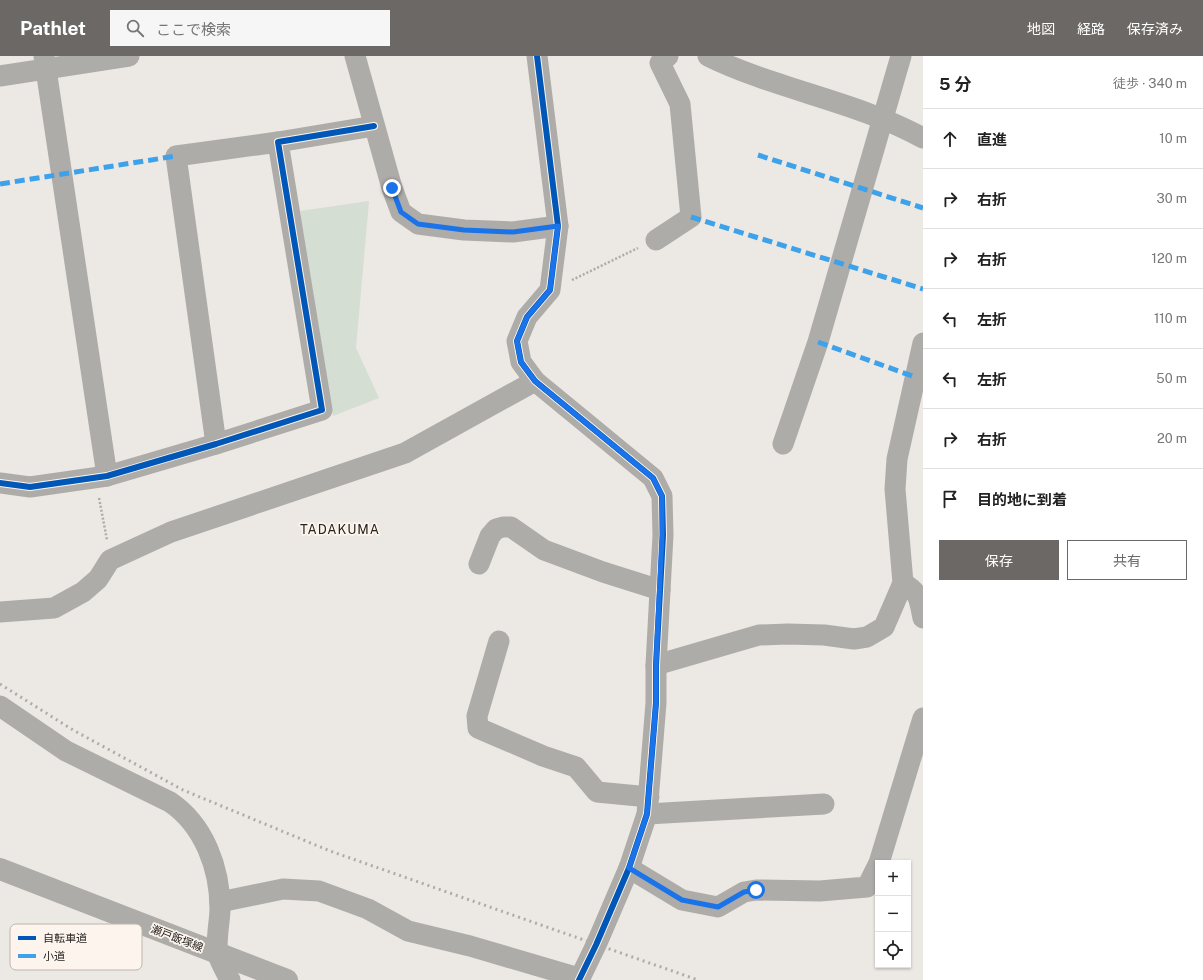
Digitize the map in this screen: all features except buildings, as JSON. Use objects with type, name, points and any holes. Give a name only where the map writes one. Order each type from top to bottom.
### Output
[{"type":"main road","name":"瀬戸飯塚線","points":[[0,869],[141,924]]},
{"type":"main road","name":"瀬戸飯塚線","points":[[142,924],[287,980]]},
{"type":"street","points":[[0,76],[45,62],[129,56]]},
{"type":"street","points":[[355,56],[374,126],[401,212],[418,224],[464,230],[513,232],[558,226]]},
{"type":"street","points":[[220,902],[283,889],[319,891],[368,909],[408,931],[470,946],[579,979],[596,945],[629,868],[648,805],[656,703],[662,496],[653,478],[535,381],[521,362],[517,341],[527,317],[550,290],[558,226],[538,56]]},
{"type":"street","points":[[656,240],[691,217],[680,104],[660,63],[668,56]]},
{"type":"street","points":[[708,56],[735,69],[883,119],[923,138]]},
{"type":"street","points":[[783,444],[818,342],[901,56]]},
{"type":"street","points":[[45,62],[102,477]]},
{"type":"street","points":[[216,444],[176,156],[278,142],[374,126]]},
{"type":"street","points":[[0,483],[30,487],[102,477],[216,444],[322,410],[278,142]]},
{"type":"street","points":[[656,665],[759,635],[817,635],[854,639],[867,637],[884,627],[902,583],[894,489],[897,459],[923,343]]},
{"type":"street","points":[[0,612],[54,608],[83,592],[98,580],[110,560],[171,532],[405,453],[535,381]]},
{"type":"street","points":[[479,564],[490,536],[496,529],[511,527],[544,550],[603,572],[660,590]]},
{"type":"street","points":[[902,583],[914,590],[920,603],[923,618]]},
{"type":"street","points":[[500,641],[477,716],[478,728],[543,756],[576,767],[597,792],[648,805],[824,804]]},
{"type":"street","points":[[0,706],[66,751],[170,802],[184,812],[205,841],[216,872],[220,902],[218,954],[230,980]]},
{"type":"street","points":[[879,860],[923,718]]},
{"type":"street","points":[[629,868],[682,900],[718,907],[744,892],[756,890],[820,891],[867,887],[875,870]]},
{"type":"path","points":[[550,290],[656,240]]},
{"type":"path","points":[[102,477],[110,560]]},
{"type":"shaded area","points":[[369,201],[356,348],[379,398],[333,416],[300,211]]},
{"type":"railway","points":[[0,684],[73,730],[183,790],[330,851],[698,980]]},
{"type":"marked path","points":[[758,155],[923,208]]},
{"type":"marked path","points":[[0,184],[176,156]]},
{"type":"marked path","points":[[691,217],[923,289]]},
{"type":"marked path","points":[[818,342],[915,377]]},
{"type":"cycle path","points":[[537,56],[558,226],[550,290],[527,317],[517,341],[521,362],[535,381],[653,478],[662,496],[663,535],[656,665],[656,703],[647,814],[629,868],[596,945],[579,980]]},
{"type":"cycle path","points":[[0,483],[30,487],[107,476],[216,444],[322,410],[278,142],[374,126]]},
{"type":"district","name":"TADAKUMA","points":[[340,529]]},
{"type":"route","points":[[392,188],[401,212],[418,224],[464,230],[513,232],[558,226],[550,290],[527,317],[517,341],[521,362],[535,381],[653,478],[662,496],[656,703],[649,797],[647,814],[629,868],[682,900],[718,907],[744,892],[756,890]]}]
